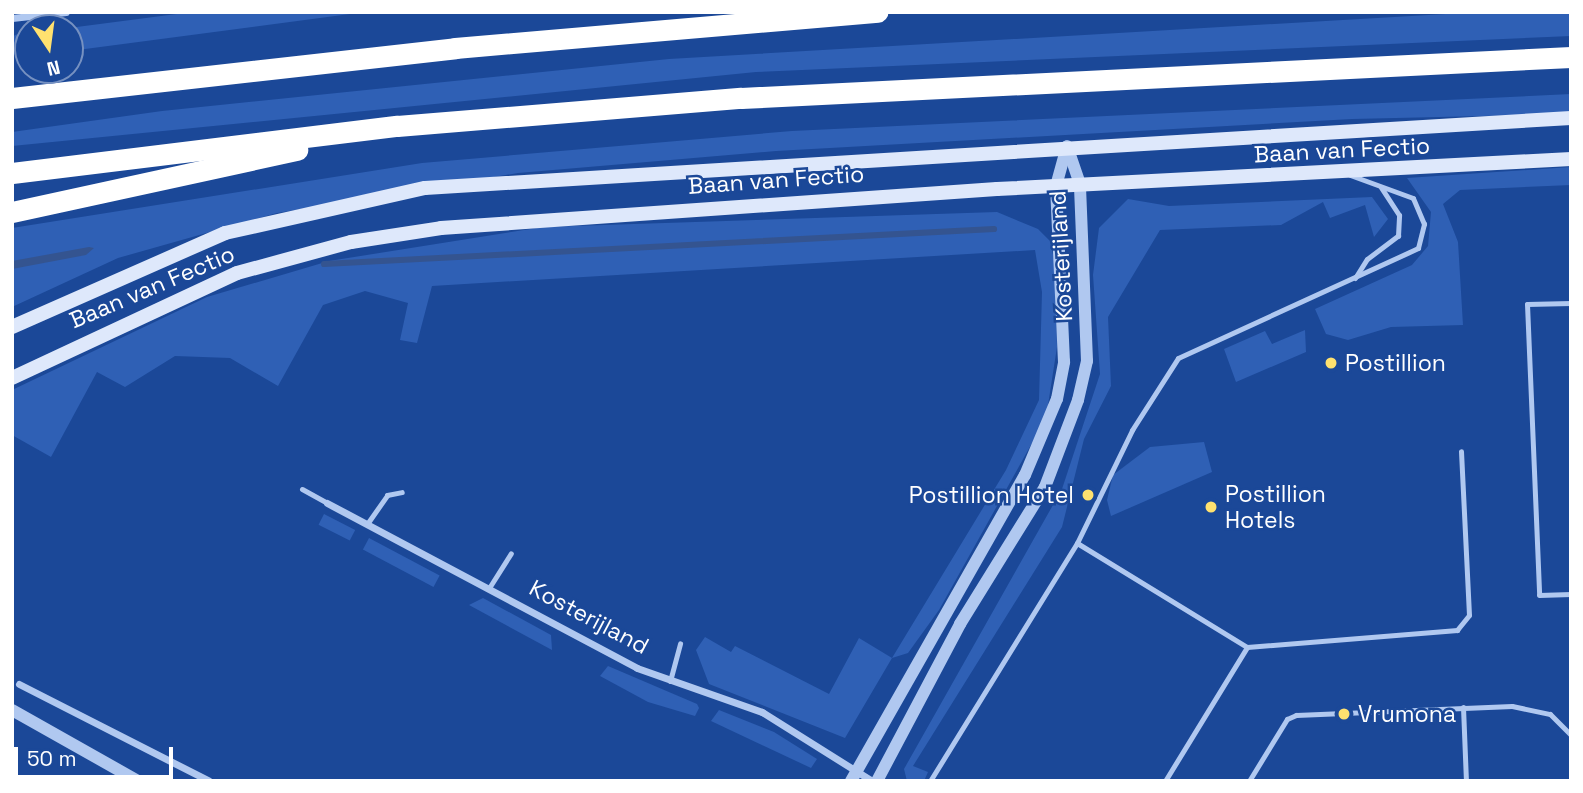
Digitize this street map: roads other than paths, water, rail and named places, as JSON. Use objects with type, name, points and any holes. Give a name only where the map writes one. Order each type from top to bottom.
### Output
[{"type":"highway","points":[[12,98],[455,48],[877,12]]},
{"type":"highway","points":[[12,173],[397,127],[851,91],[1571,58]]},
{"type":"highway","points":[[12,212],[397,127]]},
{"type":"main road","name":"Baan van Fectio","points":[[12,327],[225,233],[425,188],[1068,146],[1571,118]]},
{"type":"main road","name":"Baan van Fectio","points":[[12,378],[170,299],[351,242],[524,219],[1080,184],[1343,173],[1571,159]]},
{"type":"street","points":[[12,18],[66,12]]},
{"type":"street","name":"Kosterijland","points":[[327,503],[670,683],[762,712],[854,776],[874,781],[960,624],[1019,535],[1065,440],[1087,361],[1080,184],[1068,146]]},
{"type":"street","name":"Kosterijland","points":[[854,776],[1025,475],[1058,399],[1064,362],[1056,186],[1068,146]]},
{"type":"street","points":[[19,684],[209,781]]},
{"type":"street","points":[[12,710],[138,781]]},
{"type":"lane","points":[[930,781],[1077,543],[1132,430],[1178,358],[1354,278],[1408,258],[1424,234],[1413,198],[1343,173]]},
{"type":"lane","points":[[1354,278],[1401,229],[1396,206],[1379,185]]},
{"type":"lane","points":[[1571,303],[1527,304],[1539,596],[1571,594]]},
{"type":"lane","points":[[1077,543],[1247,647],[1457,630],[1469,615],[1461,451]]},
{"type":"lane","points":[[302,489],[327,503]]},
{"type":"lane","points":[[367,524],[387,495],[402,492]]},
{"type":"lane","name":"Kosterijland","points":[[489,588],[511,553]]},
{"type":"lane","name":"Kosterijland","points":[[670,683],[680,643]]},
{"type":"lane","points":[[1165,781],[1247,647]]},
{"type":"lane","points":[[1464,707],[1466,781]]},
{"type":"lane","points":[[1249,781],[1291,716],[1464,707],[1532,709],[1563,722],[1571,735]]},
{"type":"waterway","points":[[324,264],[994,229]]},
{"type":"place","name":"Postillion","points":[[1331,363]]},
{"type":"place","name":"Postillion Hotel","points":[[1088,495]]},
{"type":"place","name":"Postillion Hotels","points":[[1211,507]]},
{"type":"place","name":"Vrumona","points":[[1344,714]]}]
